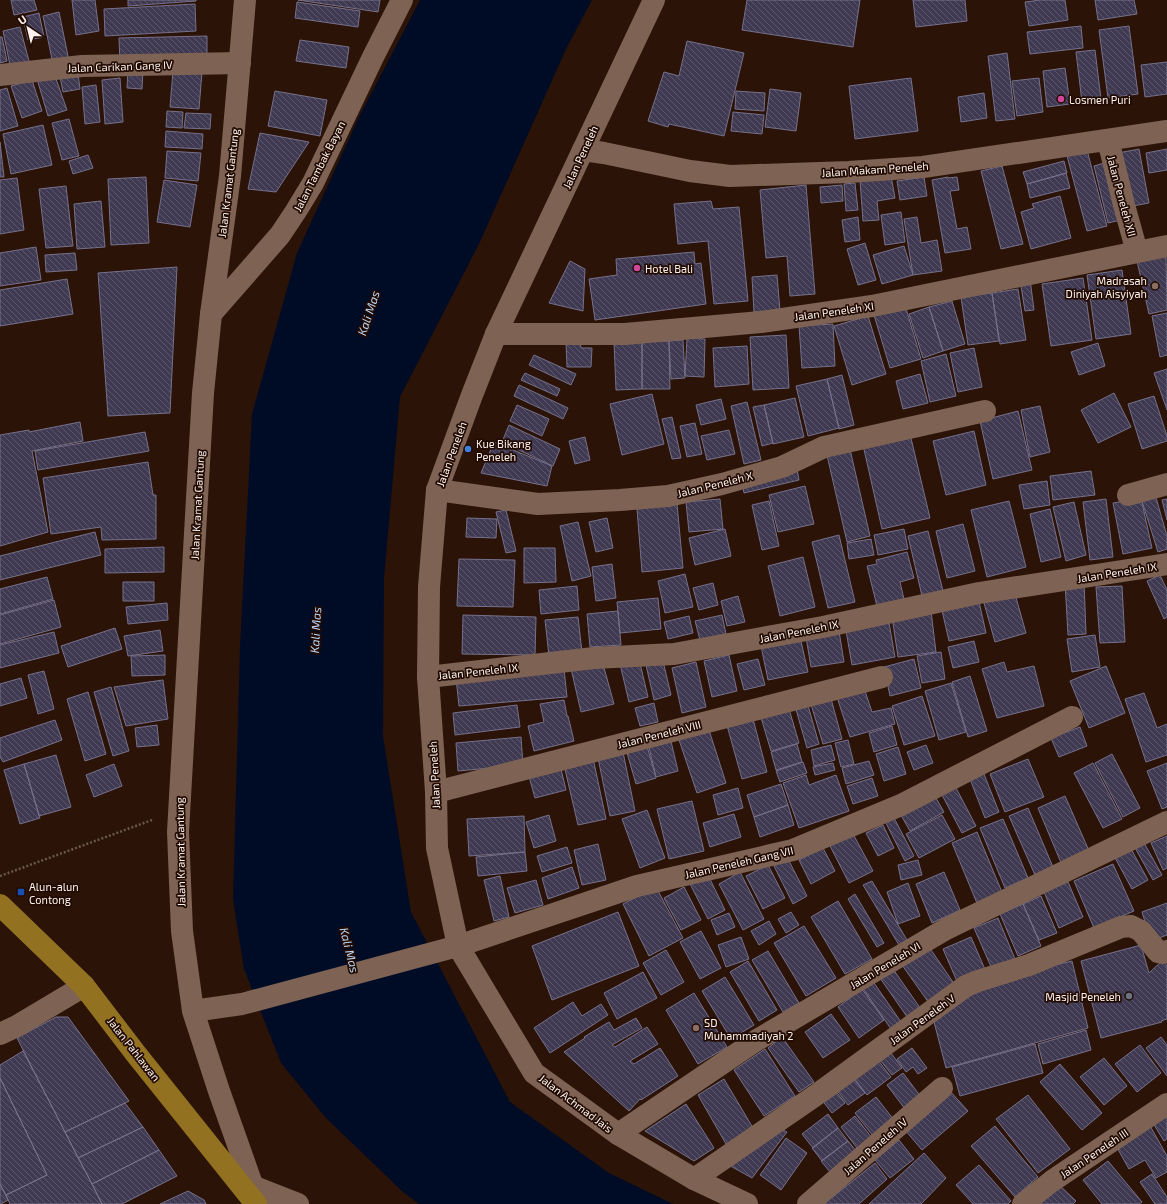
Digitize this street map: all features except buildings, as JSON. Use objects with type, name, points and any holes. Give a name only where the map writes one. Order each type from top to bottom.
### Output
[{"type":"main road","name":"Jalan Pahlawan","points":[[0,905],[84,986],[136,1054],[256,1198]]},
{"type":"street","name":"Jalan Kramat Gantung","points":[[245,0],[230,176],[211,314],[203,393],[178,832],[182,931],[193,1011],[256,1198]]},
{"type":"street","name":"Jalan Tambak Bayan","points":[[211,314],[280,235],[296,212],[313,182],[372,57],[402,0]]},
{"type":"street","name":"Jalan Peneleh","points":[[458,946],[437,848],[436,792],[428,677],[429,587],[437,490],[496,334],[654,0]]},
{"type":"street","name":"Jalan Carikan Gang IV","points":[[0,75],[82,66],[240,64]]},
{"type":"street","name":"Jalan Makam Peneleh","points":[[583,150],[604,152],[690,171],[730,176],[848,172],[923,167],[1167,131]]},
{"type":"street","name":"Jalan Peneleh XII","points":[[1108,140],[1124,205],[1138,252]]},
{"type":"street","name":"Jalan Peneleh XI","points":[[496,334],[625,334],[761,322],[872,306],[1167,246]]},
{"type":"street","name":"Jalan Peneleh X","points":[[437,490],[538,504],[668,496],[722,484],[782,467],[824,447],[985,411]]},
{"type":"street","points":[[1128,495],[1167,484]]},
{"type":"street","name":"Jalan Peneleh IX","points":[[428,677],[594,658],[674,654],[823,627],[979,593],[1167,564]]},
{"type":"street","name":"Jalan Peneleh VIII","points":[[436,792],[882,677]]},
{"type":"street","name":"Jalan Peneleh Gang VII","points":[[458,946],[637,886],[793,850],[901,805],[1072,717]]},
{"type":"street","name":"Jalan Peneleh VI","points":[[618,1134],[757,1040],[946,928],[1167,822]]},
{"type":"street","name":"Jalan Peneleh V","points":[[694,1179],[819,1093],[966,986],[1029,965],[1121,927],[1131,926],[1141,932],[1158,952],[1162,953],[1167,951]]},
{"type":"street","points":[[193,1011],[242,1004],[458,946]]},
{"type":"street","name":"Jalan Achmad Jais","points":[[458,946],[534,1073],[618,1134],[694,1179],[747,1204]]},
{"type":"street","points":[[0,1034],[17,1026],[84,986]]},
{"type":"street","name":"Jalan Peneleh IV","points":[[808,1204],[942,1088]]},
{"type":"street","name":"Jalan Peneleh III","points":[[1023,1204],[1052,1181],[1167,1104]]},
{"type":"street","points":[[256,1198],[298,1204]]},
{"type":"path","points":[[0,876],[179,810]]},
{"type":"water","name":"Kali Mas","points":[[420,0],[592,0],[567,47],[479,244],[400,397],[384,579],[383,736],[411,912],[510,1102],[609,1173],[673,1204],[419,1204],[403,1192],[325,1117],[281,1063],[244,969],[233,900],[240,647],[252,414],[297,253],[359,117]]},
{"type":"place","name":"Losmen Puri","points":[[1061,99]]},
{"type":"place","name":"Hotel Bali","points":[[637,268]]},
{"type":"place","name":"Madrasah Diniyah Aisyiyah","points":[[1155,286]]},
{"type":"place","name":"Kue Bikang Peneleh","points":[[468,449]]},
{"type":"place","name":"Alun-alun Contong","points":[[21,892]]},
{"type":"place","name":"Masjid Peneleh","points":[[1129,996]]},
{"type":"place","name":"SD Muhammadiyah 2","points":[[696,1028]]}]
